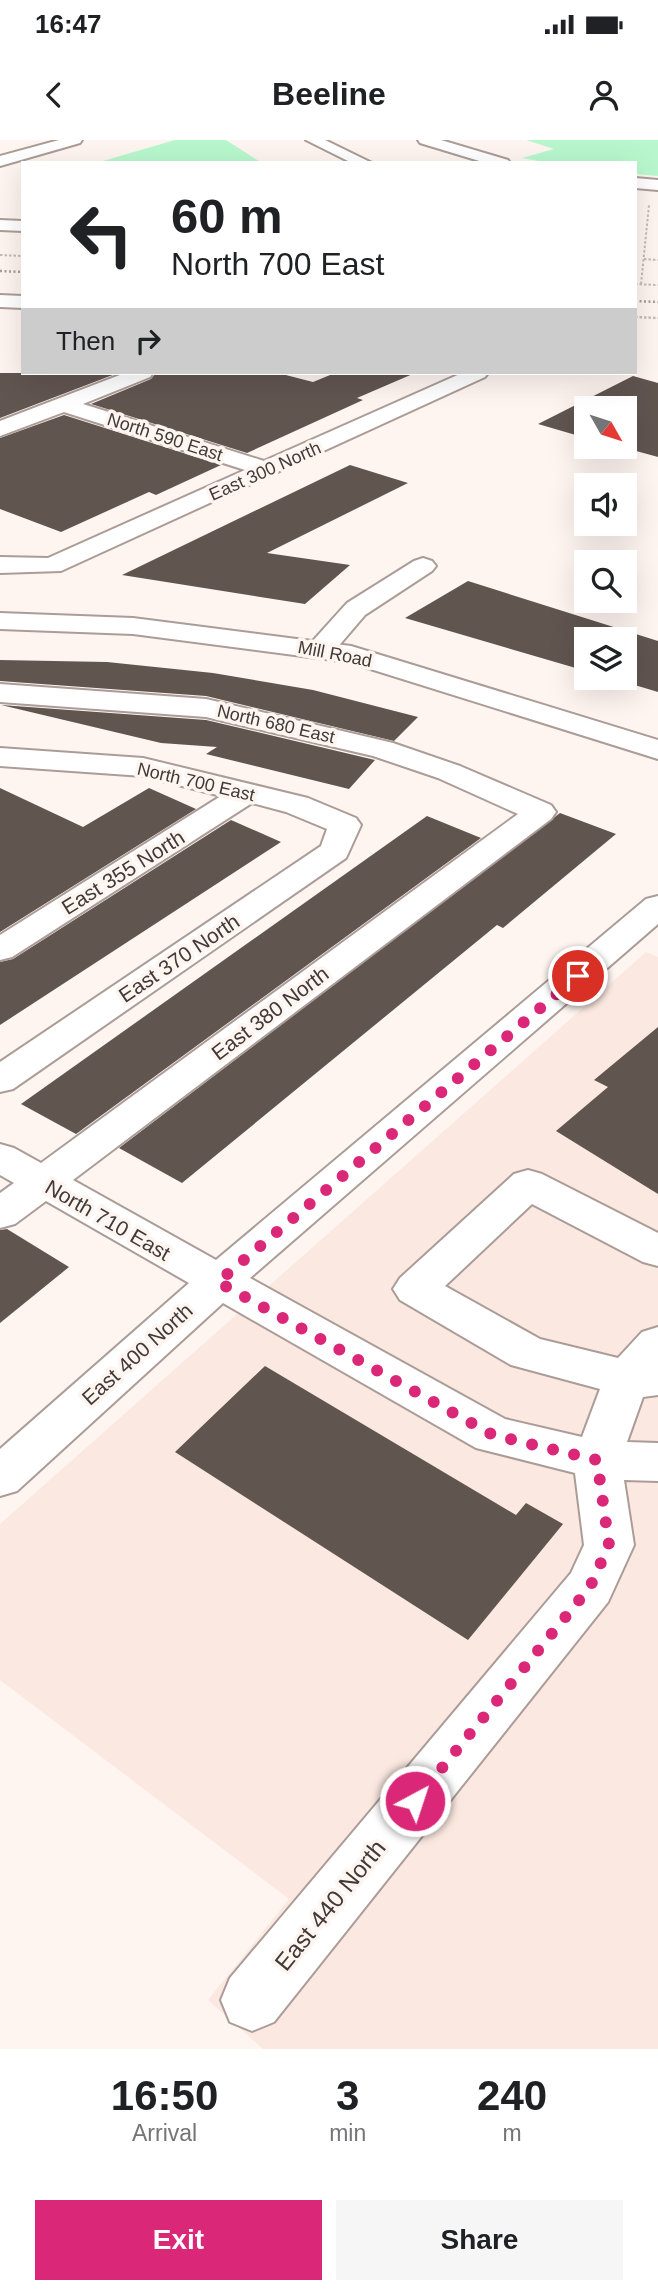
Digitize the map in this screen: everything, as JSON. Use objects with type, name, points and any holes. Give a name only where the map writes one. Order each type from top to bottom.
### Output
[{"type":"street","points":[[0,161],[75,140]]},
{"type":"street","points":[[313,140],[360,161]]},
{"type":"street","points":[[425,140],[496,161]]},
{"type":"street","points":[[637,183],[658,185]]},
{"type":"street","points":[[0,301],[21,303]]},
{"type":"street","points":[[1,428],[138,375]]},
{"type":"street","name":"East 300 North","points":[[0,565],[52,566],[474,375]]},
{"type":"street","name":"North 590 East","points":[[62,404],[268,470]]},
{"type":"street","points":[[320,650],[356,609],[423,566]]},
{"type":"street","name":"Mill Road","points":[[0,621],[133,626],[351,654],[658,750]]},
{"type":"street","name":"North 680 East","points":[[0,693],[206,708],[382,749],[449,772],[540,812]]},
{"type":"street","name":"North 700 East","points":[[0,757],[143,767],[297,805],[345,825]]},
{"type":"street","points":[[0,780],[37,759]]},
{"type":"street","name":"East 355 North","points":[[0,950],[245,794]]},
{"type":"street","name":"East 380 North","points":[[0,1214],[540,812]]},
{"type":"street","name":"East 370 North","points":[[0,1080],[335,851],[345,825]]},
{"type":"street","name":"East 400 North","points":[[0,1477],[218,1282],[658,906]]},
{"type":"street","name":"North 710 East","points":[[0,1157],[218,1282]]},
{"type":"street","points":[[642,1379],[527,1353],[415,1289],[528,1184],[658,1251]]},
{"type":"street","points":[[218,1282],[493,1435],[597,1460],[658,1462]]},
{"type":"street","points":[[597,1460],[642,1379],[658,1344]]},
{"type":"street","name":"East 440 North","points":[[252,2000],[590,1587],[609,1545],[597,1460]]},
{"type":"path","points":[[642,284],[649,204]]},
{"type":"path","points":[[0,254],[21,256]]},
{"type":"path","points":[[644,259],[658,260]]},
{"type":"path","points":[[637,284],[658,285]]},
{"type":"path","points":[[637,317],[658,318]]},
{"type":"shaded area","points":[[646,952],[658,957],[658,2049],[263,2049],[208,2000],[289,1899],[0,1680],[0,1524]]},
{"type":"green space","points":[[175,140],[226,140],[259,161],[103,161]]},
{"type":"green space","points":[[526,140],[658,140],[658,176],[637,174],[637,161],[538,161],[522,158],[554,149]]},
{"type":"building","points":[[0,373],[113,375],[0,418]]},
{"type":"building","points":[[154,375],[286,375],[313,382],[330,375],[410,375],[357,398],[363,400],[247,453],[91,404],[151,379]]},
{"type":"building","points":[[633,376],[658,383],[658,457],[637,451],[637,396],[593,396]]},
{"type":"building","points":[[574,406],[574,434],[538,424]]},
{"type":"building","points":[[64,415],[221,465],[156,495],[149,492],[61,532],[0,509],[0,438]]},
{"type":"building","points":[[350,465],[408,483],[267,553],[350,565],[305,604],[122,575]]},
{"type":"building","points":[[468,581],[614,627],[574,627],[574,667],[405,618]]},
{"type":"building","points":[[637,634],[658,641],[658,692],[637,686]]},
{"type":"building","points":[[0,660],[107,662],[213,673],[313,690],[418,717],[394,741],[206,696],[0,681]]},
{"type":"building","points":[[1,705],[206,720],[375,760],[349,789],[206,754],[217,747],[161,743]]},
{"type":"building","points":[[0,788],[83,827],[149,788],[196,809],[0,932]]},
{"type":"building","points":[[560,813],[616,834],[503,928],[497,925],[182,1183],[119,1148]]},
{"type":"building","points":[[427,816],[481,838],[76,1134],[21,1104]]},
{"type":"building","points":[[231,820],[281,842],[0,1025],[0,962],[13,959]]},
{"type":"building","points":[[658,1027],[658,1194],[556,1131],[608,1087],[594,1080]]},
{"type":"building","points":[[7,1229],[69,1267],[0,1323],[0,1230]]},
{"type":"building","points":[[265,1366],[516,1515],[526,1503],[563,1524],[468,1640],[175,1452]]},
{"type":"railway","points":[[0,271],[21,272]]},
{"type":"railway","points":[[637,301],[658,302]]},
{"type":"route","points":[[415,1801],[590,1587],[609,1545],[597,1460],[493,1435],[218,1282],[578,976]]}]
